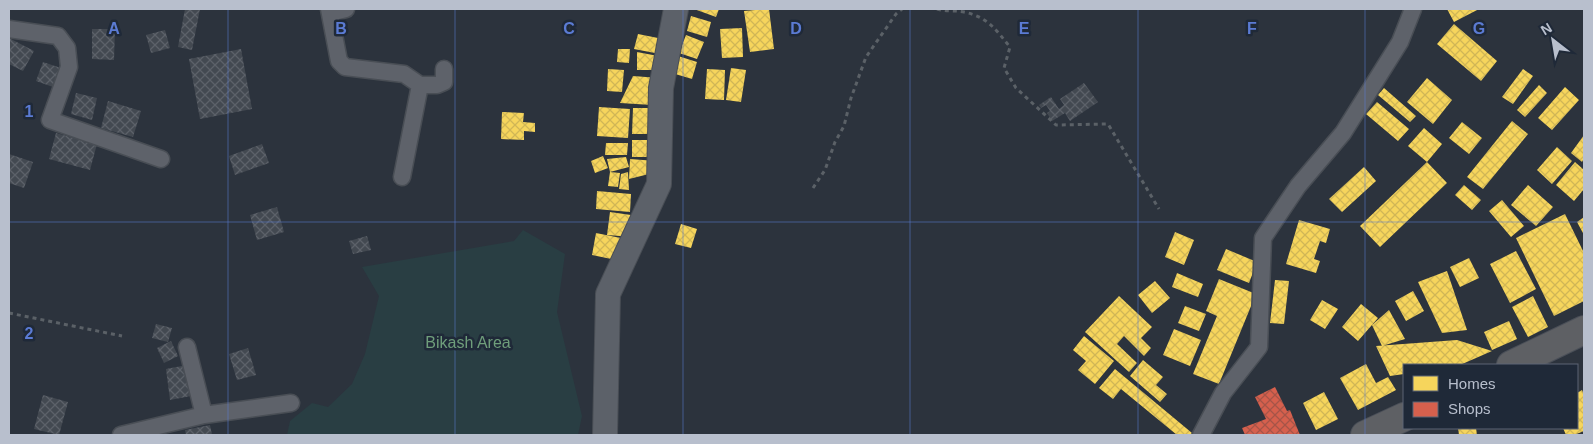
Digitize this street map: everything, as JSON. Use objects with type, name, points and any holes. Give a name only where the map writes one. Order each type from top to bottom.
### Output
[{"type":"highway","points":[[1513,364],[1584,330]]},
{"type":"highway","points":[[1554,364],[1584,350]]},
{"type":"highway","points":[[1365,435],[1403,416]]},
{"type":"highway","points":[[1405,435],[1419,429]]},
{"type":"street","points":[[346,9],[329,11],[339,61],[346,67],[404,74],[420,85],[437,85],[444,82],[444,70]]},
{"type":"street","points":[[605,435],[608,294],[659,184],[661,88],[676,9]]},
{"type":"street","points":[[1201,435],[1223,393],[1259,348],[1263,238],[1298,186],[1343,133],[1400,42],[1413,9]]},
{"type":"street","points":[[9,29],[58,36],[67,48],[69,66],[50,120],[161,159]]},
{"type":"street","points":[[402,176],[420,85]]},
{"type":"street","points":[[187,346],[204,416]]},
{"type":"street","points":[[121,435],[204,416],[291,403]]},
{"type":"path","points":[[813,188],[826,170],[835,142],[844,126],[851,98],[866,58],[896,14],[902,9]]},
{"type":"path","points":[[937,9],[964,12],[987,21],[1010,47],[1004,68],[1016,88],[1056,125],[1108,124],[1159,209]]},
{"type":"path","points":[[9,313],[122,336]]},
{"type":"green space","name":"Bikash Area","points":[[523,230],[565,254],[557,312],[582,416],[578,435],[287,435],[290,421],[312,403],[328,407],[352,384],[365,354],[379,296],[362,267],[514,241]]},
{"type":"building: Homes","points":[[694,9],[719,9],[716,17]]},
{"type":"building: Homes","points":[[769,9],[774,49],[750,52],[744,11]]},
{"type":"building: Homes","points":[[1447,9],[1479,9],[1454,22]]},
{"type":"building: Homes","points":[[691,16],[711,22],[707,37],[687,31]]},
{"type":"building: Homes","points":[[1454,24],[1497,61],[1481,81],[1437,44]]},
{"type":"building: Homes","points":[[742,28],[743,57],[722,58],[720,29]]},
{"type":"building: Homes","points":[[638,34],[663,39],[660,54],[634,49]]},
{"type":"building: Homes","points":[[686,35],[704,42],[697,59],[679,53]]},
{"type":"building: Homes","points":[[618,49],[630,49],[629,63],[617,62]]},
{"type":"building: Homes","points":[[637,52],[658,56],[658,70],[637,70]]},
{"type":"building: Homes","points":[[678,56],[697,62],[692,79],[672,73]]},
{"type":"building: Homes","points":[[731,68],[746,70],[741,102],[726,100]]},
{"type":"building: Homes","points":[[608,69],[624,70],[622,92],[607,91]]},
{"type":"building: Homes","points":[[707,69],[725,70],[724,100],[705,99]]},
{"type":"building: Homes","points":[[1523,69],[1533,76],[1513,104],[1502,97]]},
{"type":"building: Homes","points":[[633,76],[659,78],[652,105],[620,103]]},
{"type":"building: Homes","points":[[1427,78],[1452,100],[1433,124],[1407,102]]},
{"type":"building: Homes","points":[[1539,85],[1547,93],[1525,117],[1517,110]]},
{"type":"building: Homes","points":[[1565,87],[1579,100],[1552,130],[1538,118]]},
{"type":"building: Homes","points":[[1384,88],[1416,116],[1410,122],[1378,95]]},
{"type":"building: Homes","points":[[1377,102],[1409,129],[1398,141],[1366,114]]},
{"type":"building: Homes","points":[[599,107],[630,109],[628,138],[597,136]]},
{"type":"building: Homes","points":[[633,108],[653,108],[652,134],[632,134]]},
{"type":"building: Homes","points":[[502,112],[524,113],[523,122],[535,123],[535,132],[524,131],[524,140],[501,139]]},
{"type":"building: Homes","points":[[1512,121],[1528,134],[1483,189],[1467,177]]},
{"type":"building: Homes","points":[[1462,122],[1482,138],[1469,154],[1449,138]]},
{"type":"building: Homes","points":[[1424,128],[1442,144],[1427,162],[1408,146]]},
{"type":"building: Homes","points":[[1584,135],[1584,158],[1582,162],[1571,153]]},
{"type":"building: Homes","points":[[632,140],[653,140],[653,157],[632,157]]},
{"type":"building: Homes","points":[[606,143],[628,143],[627,155],[605,155]]},
{"type":"building: Homes","points":[[1557,147],[1572,161],[1552,184],[1537,170]]},
{"type":"building: Homes","points":[[603,156],[608,168],[595,173],[591,161]]},
{"type":"building: Homes","points":[[626,157],[629,167],[610,172],[607,159]]},
{"type":"building: Homes","points":[[630,159],[656,161],[649,174],[629,179]]},
{"type":"building: Homes","points":[[1427,162],[1447,183],[1380,247],[1360,226]]},
{"type":"building: Homes","points":[[1575,162],[1584,170],[1584,189],[1574,201],[1556,185]]},
{"type":"building: Homes","points":[[1364,167],[1376,181],[1342,212],[1329,199]]},
{"type":"building: Homes","points":[[610,172],[620,173],[618,187],[608,186]]},
{"type":"building: Homes","points":[[628,172],[629,190],[619,189],[621,174]]},
{"type":"building: Homes","points":[[1464,185],[1481,200],[1472,210],[1455,195]]},
{"type":"building: Homes","points":[[1528,185],[1553,207],[1536,226],[1511,205]]},
{"type":"building: Homes","points":[[597,191],[631,194],[630,212],[596,209]]},
{"type":"building: Homes","points":[[1502,200],[1524,226],[1511,237],[1489,211]]},
{"type":"building: Homes","points":[[610,212],[638,216],[633,237],[607,235]]},
{"type":"building: Homes","points":[[1565,214],[1584,253],[1584,301],[1554,316],[1516,238]]},
{"type":"building: Homes","points":[[1584,217],[1584,235],[1577,222]]},
{"type":"building: Homes","points":[[1299,220],[1330,229],[1326,243],[1320,241],[1314,259],[1320,261],[1316,273],[1286,264]]},
{"type":"building: Homes","points":[[681,224],[697,229],[691,248],[675,244]]},
{"type":"building: Homes","points":[[1175,232],[1194,240],[1184,265],[1165,257]]},
{"type":"building: Homes","points":[[596,233],[626,239],[621,261],[592,255]]},
{"type":"building: Homes","points":[[1226,249],[1257,262],[1249,283],[1217,270]]},
{"type":"building: Homes","points":[[1516,251],[1536,289],[1510,303],[1490,264]]},
{"type":"building: Homes","points":[[1469,258],[1479,278],[1460,287],[1450,267]]},
{"type":"building: Homes","points":[[1447,271],[1467,330],[1442,333],[1418,282]]},
{"type":"building: Homes","points":[[1177,273],[1203,284],[1198,297],[1172,287]]},
{"type":"building: Homes","points":[[1219,279],[1256,294],[1219,384],[1193,374],[1217,316],[1206,311]]},
{"type":"building: Homes","points":[[1275,280],[1289,281],[1284,324],[1270,323]]},
{"type":"building: Homes","points":[[1155,281],[1170,298],[1152,313],[1138,295]]},
{"type":"building: Homes","points":[[1413,291],[1424,311],[1406,321],[1395,301]]},
{"type":"building: Homes","points":[[1119,296],[1152,327],[1141,338],[1151,348],[1144,356],[1124,336],[1117,344],[1137,363],[1129,372],[1085,332]]},
{"type":"building: Homes","points":[[1533,296],[1548,327],[1528,337],[1512,307]]},
{"type":"building: Homes","points":[[1322,300],[1338,309],[1325,329],[1310,320]]},
{"type":"building: Homes","points":[[1361,304],[1378,318],[1358,341],[1342,327]]},
{"type":"building: Homes","points":[[1185,306],[1206,314],[1199,331],[1178,323]]},
{"type":"building: Homes","points":[[1389,310],[1405,339],[1382,346],[1372,325]]},
{"type":"building: Homes","points":[[1509,321],[1517,339],[1492,350],[1484,332]]},
{"type":"building: Homes","points":[[1174,329],[1201,340],[1190,366],[1163,355]]},
{"type":"building: Homes","points":[[1084,336],[1114,361],[1095,384],[1078,370],[1086,361],[1073,350]]},
{"type":"building: Homes","points":[[1457,340],[1492,351],[1462,364],[1403,364],[1403,374],[1390,376],[1376,346]]},
{"type":"building: Homes","points":[[1143,360],[1163,377],[1156,385],[1167,394],[1160,402],[1130,376]]},
{"type":"building: Homes","points":[[1366,364],[1376,383],[1388,377],[1396,390],[1358,410],[1340,378]]},
{"type":"building: Homes","points":[[1115,369],[1192,433],[1190,435],[1177,435],[1121,389],[1113,399],[1099,388]]},
{"type":"building: Homes","points":[[1582,390],[1584,395],[1584,431],[1574,435],[1566,435],[1563,429],[1578,429],[1578,392]]},
{"type":"building: Homes","points":[[1324,392],[1338,419],[1316,430],[1303,403]]},
{"type":"building: Homes","points":[[1458,429],[1476,429],[1477,435],[1459,435]]},
{"type":"building: Shops","points":[[1275,387],[1287,411],[1290,410],[1300,435],[1245,435],[1242,428],[1266,419],[1255,397]]},
{"type":"building: Other","points":[[185,9],[200,9],[192,50],[178,47]]},
{"type":"building: Other","points":[[92,29],[115,29],[114,60],[92,59]]},
{"type":"building: Other","points":[[165,30],[170,48],[151,53],[146,35]]},
{"type":"building: Other","points":[[9,38],[34,51],[23,71],[9,64]]},
{"type":"building: Other","points":[[241,49],[252,109],[200,119],[189,59]]},
{"type":"building: Other","points":[[43,62],[61,68],[53,87],[36,81]]},
{"type":"building: Other","points":[[1084,83],[1098,102],[1070,121],[1065,113],[1052,121],[1047,113],[1050,111],[1046,105],[1041,108],[1039,105],[1051,97],[1059,109],[1064,105],[1060,99]]},
{"type":"building: Other","points":[[76,93],[97,98],[92,120],[71,114]]},
{"type":"building: Other","points":[[108,101],[141,111],[133,137],[101,128]]},
{"type":"building: Other","points":[[56,133],[97,144],[90,170],[49,159]]},
{"type":"building: Other","points":[[262,144],[269,163],[235,175],[229,156]]},
{"type":"building: Other","points":[[9,154],[33,162],[24,188],[9,183]]},
{"type":"building: Other","points":[[277,207],[284,232],[257,240],[250,215]]},
{"type":"building: Other","points":[[367,236],[371,250],[353,254],[349,241]]},
{"type":"building: Other","points":[[156,324],[172,328],[168,342],[152,338]]},
{"type":"building: Other","points":[[171,341],[178,356],[164,363],[157,348]]},
{"type":"building: Other","points":[[248,348],[256,375],[237,380],[229,354]]},
{"type":"building: Other","points":[[187,365],[191,396],[170,400],[166,369]]},
{"type":"building: Other","points":[[43,395],[68,402],[59,435],[34,429]]},
{"type":"building: Other","points":[[210,425],[212,435],[186,435],[185,430]]}]
